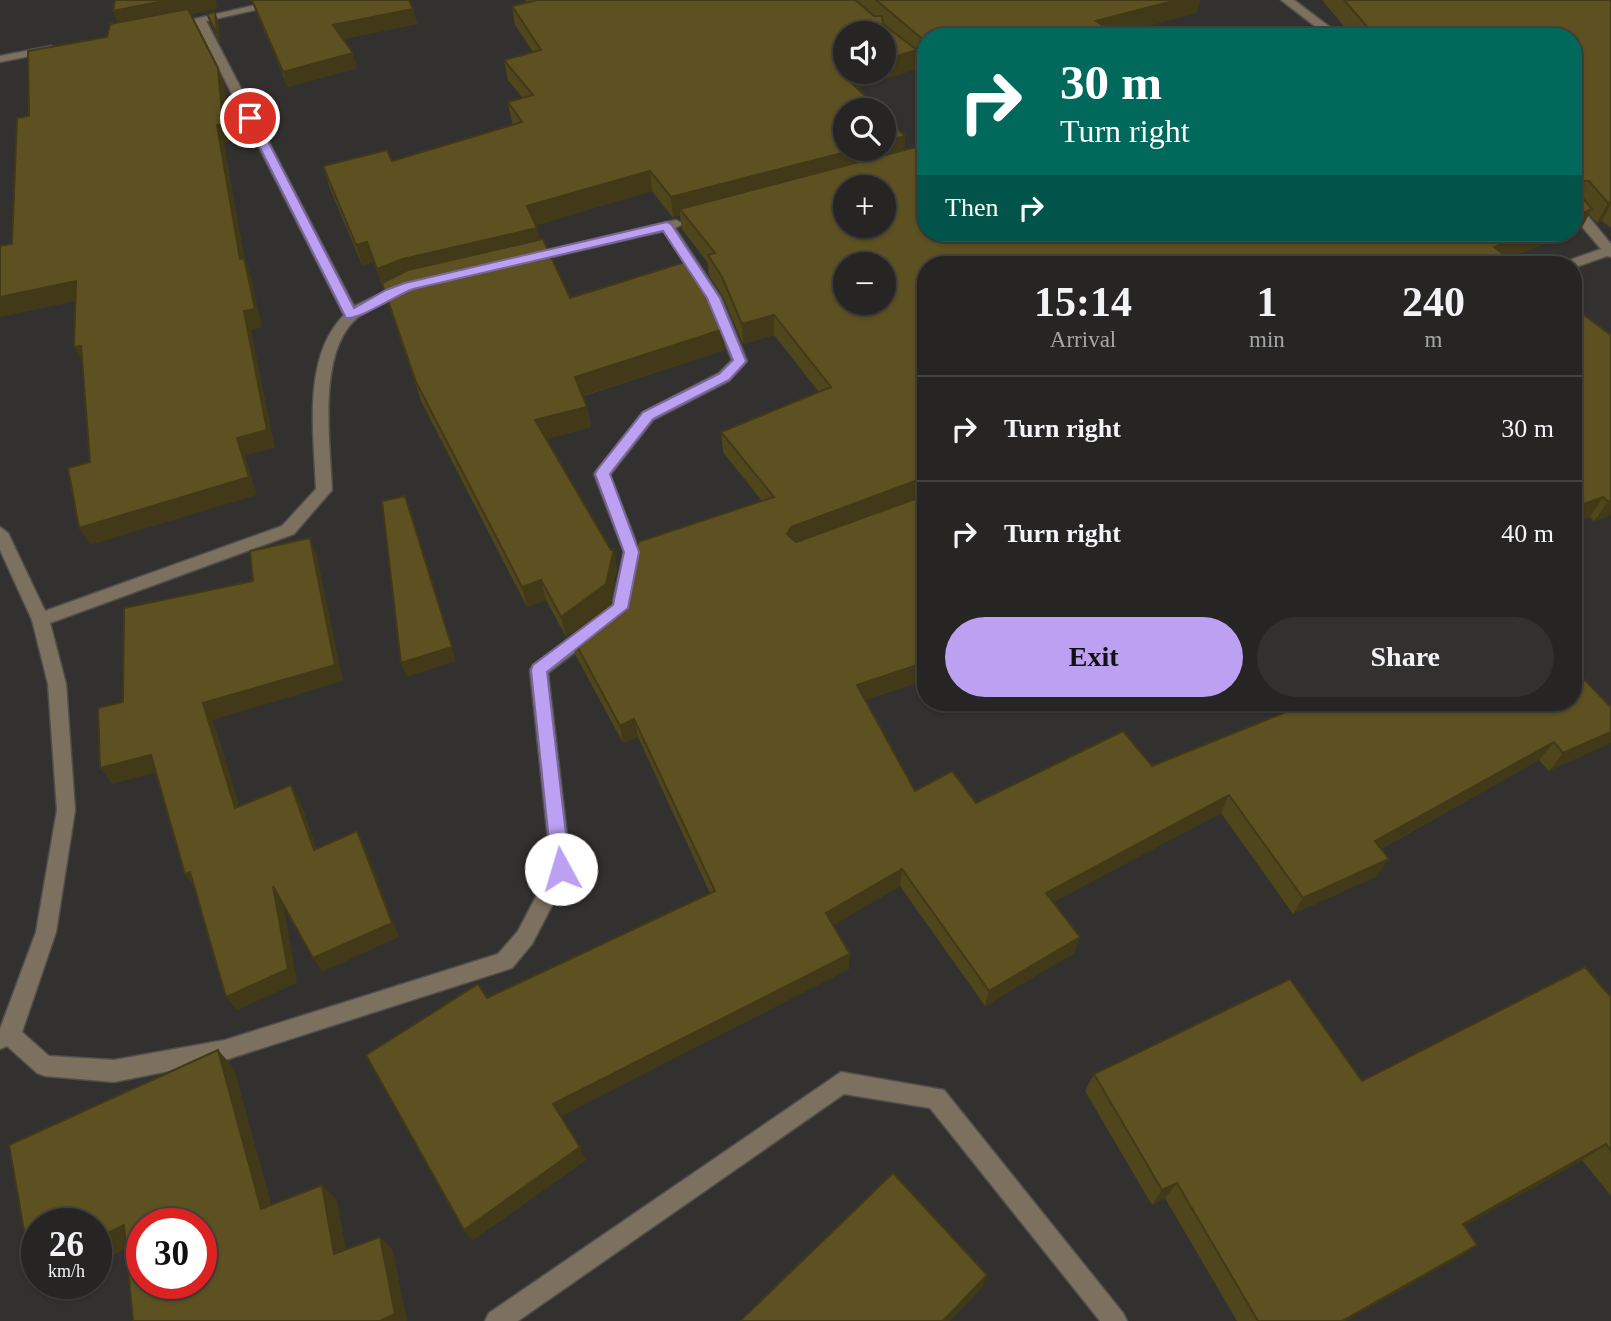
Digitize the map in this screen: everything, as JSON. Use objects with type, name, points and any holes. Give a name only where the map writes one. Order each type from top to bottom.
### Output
[{"type":"street","points":[[294,0],[193,21],[351,315]]},
{"type":"street","points":[[1287,0],[1325,28]]},
{"type":"street","points":[[0,59],[67,46]]},
{"type":"street","points":[[896,46],[917,63]]},
{"type":"street","points":[[1582,218],[1610,251],[1582,261]]},
{"type":"street","points":[[511,263],[691,220]]},
{"type":"street","points":[[0,533],[41,620],[57,684],[66,810],[46,932],[5,1037],[46,1066],[114,1071],[225,1050],[505,961],[525,937],[561,869],[539,670],[620,608],[632,552],[602,474],[648,416],[724,377],[740,361],[713,298],[667,226]]},
{"type":"street","points":[[41,620],[288,530],[324,490],[322,418],[327,360],[333,336],[351,315],[390,292],[422,283]]},
{"type":"street","points":[[497,1321],[841,1083],[936,1098],[1115,1321]]},
{"type":"building","points":[[115,0],[168,0],[113,11]]},
{"type":"building","points":[[252,0],[409,0],[413,9],[333,25],[353,53],[283,72]]},
{"type":"building","points":[[855,0],[874,16],[882,16],[883,21],[833,21],[833,84],[853,84],[867,98],[833,98],[833,155],[671,197],[650,171],[527,206],[537,228],[403,259],[377,269],[367,242],[356,245],[323,166],[387,150],[392,161],[522,122],[508,102],[533,95],[504,60],[541,50],[512,6],[534,1]]},
{"type":"building","points":[[876,0],[1177,0],[1096,21],[1106,28],[917,28],[917,34]]},
{"type":"building","points":[[1344,0],[1611,0],[1611,202],[1608,203],[1589,181],[1582,181],[1582,28],[1368,28]]},
{"type":"building","points":[[188,9],[218,68],[223,124],[217,125],[240,259],[244,258],[255,309],[244,311],[267,430],[237,438],[249,477],[79,528],[68,468],[90,462],[81,346],[74,347],[76,281],[0,297],[0,246],[12,244],[17,118],[29,116],[28,51],[107,37],[110,24]]},
{"type":"building","points":[[215,12],[217,34],[207,14]]},
{"type":"building","points":[[896,34],[917,50],[896,56]]},
{"type":"building","points":[[896,127],[905,136],[896,139]]},
{"type":"building","points":[[916,147],[917,242],[1507,242],[1494,247],[1506,256],[917,256],[917,480],[791,527],[787,534],[796,542],[917,498],[917,665],[857,685],[915,791],[952,771],[976,803],[1123,731],[1152,766],[1289,711],[1582,711],[1582,677],[1611,707],[1611,732],[1563,753],[1554,742],[1375,841],[1389,859],[1303,898],[1229,795],[1046,893],[1080,937],[989,991],[902,869],[826,913],[850,954],[553,1104],[580,1147],[464,1230],[366,1055],[478,984],[487,998],[715,891],[634,719],[620,726],[571,635],[627,591],[638,542],[774,497],[721,432],[831,387],[774,315],[742,324],[722,277],[708,255],[715,253],[680,209],[863,161],[896,161],[896,152]]},
{"type":"building","points":[[1582,197],[1592,209],[1582,213]]},
{"type":"building","points":[[543,239],[570,298],[691,260],[703,278],[724,329],[575,377],[587,407],[535,420],[611,550],[614,549],[606,584],[561,617],[541,580],[522,587],[416,382],[382,283],[408,270]]},
{"type":"building","points":[[1582,314],[1611,335],[1611,500],[1608,502],[1603,497],[1582,505]]},
{"type":"building","points":[[405,496],[452,647],[401,663],[382,501]]},
{"type":"building","points":[[310,538],[335,665],[203,703],[235,808],[291,785],[314,850],[357,831],[392,923],[313,958],[273,886],[288,969],[226,997],[190,872],[185,874],[151,755],[100,768],[98,708],[123,702],[124,608],[253,581],[250,551]]},
{"type":"building","points":[[1585,967],[1611,997],[1611,1151],[1606,1144],[1463,1224],[1477,1245],[1342,1321],[1258,1321],[1177,1183],[1162,1190],[1094,1074],[1290,979],[1362,1081]]},
{"type":"building","points":[[218,1050],[261,1209],[322,1185],[334,1254],[380,1237],[395,1314],[380,1321],[133,1321],[131,1299],[217,1299],[217,1208],[126,1208],[126,1246],[124,1225],[112,1231],[112,1208],[21,1208],[21,1213],[9,1145]]},
{"type":"building","points":[[893,1173],[987,1275],[943,1321],[740,1321]]},
{"type":"route","points":[[250,118],[351,315],[390,292],[409,286],[667,226],[713,298],[740,361],[724,377],[648,416],[602,474],[632,552],[620,608],[539,670],[561,869]]}]
